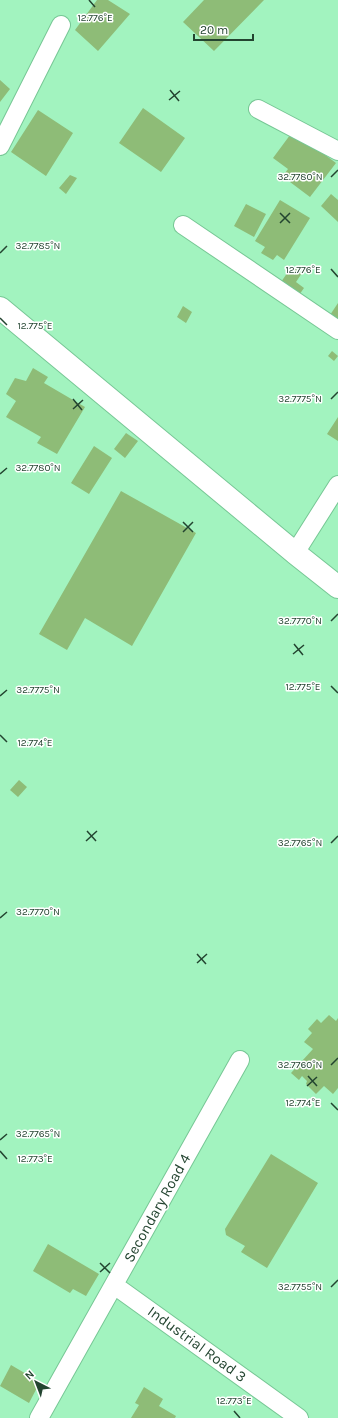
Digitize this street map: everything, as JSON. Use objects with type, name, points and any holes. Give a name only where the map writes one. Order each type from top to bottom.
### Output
[{"type":"street","points":[[0,146],[61,25]]},
{"type":"street","points":[[258,109],[338,151]]},
{"type":"street","points":[[183,225],[338,330]]},
{"type":"street","points":[[0,308],[338,587]]},
{"type":"street","points":[[295,553],[338,485]]},
{"type":"street","name":"Secondary Road 4","points":[[39,1418],[240,1060]]},
{"type":"street","name":"Industrial Road 3","points":[[114,1285],[299,1418]]},
{"type":"building","points":[[97,0],[108,0],[130,14],[98,51],[75,30]]},
{"type":"building","points":[[204,0],[264,0],[214,51],[183,22]]},
{"type":"building","points":[[0,80],[10,89],[0,102]]},
{"type":"building","points":[[143,108],[185,138],[161,172],[119,143]]},
{"type":"building","points":[[38,110],[73,133],[46,176],[11,152]]},
{"type":"building","points":[[293,131],[336,163],[310,197],[290,182],[293,179],[285,173],[288,169],[273,158]]},
{"type":"building","points":[[70,175],[77,178],[66,194],[59,188]]},
{"type":"building","points":[[331,194],[338,200],[338,222],[321,206]]},
{"type":"building","points":[[280,200],[310,218],[284,260],[277,255],[273,260],[261,253],[265,247],[255,241]]},
{"type":"building","points":[[246,204],[266,214],[254,237],[234,226]]},
{"type":"building","points":[[292,266],[302,273],[296,282],[304,288],[297,298],[279,285]]},
{"type":"building","points":[[338,303],[338,321],[330,315]]},
{"type":"building","points":[[183,306],[192,312],[186,323],[177,317]]},
{"type":"building","points":[[332,351],[338,356],[334,361],[328,356]]},
{"type":"building","points":[[33,368],[48,377],[44,383],[85,407],[57,454],[37,443],[41,437],[6,417],[16,401],[6,394],[15,378],[26,381]]},
{"type":"building","points":[[338,417],[338,441],[327,434]]},
{"type":"building","points":[[126,433],[138,441],[125,458],[114,449]]},
{"type":"building","points":[[94,446],[112,458],[89,494],[71,483]]},
{"type":"building","points":[[121,491],[196,533],[132,646],[85,618],[67,650],[39,634]]},
{"type":"building","points":[[19,780],[27,787],[18,797],[10,790]]},
{"type":"building","points":[[329,1015],[336,1021],[338,1018],[338,1088],[333,1094],[324,1086],[316,1094],[306,1084],[307,1081],[302,1076],[299,1080],[291,1073],[313,1049],[304,1042],[312,1033],[308,1029],[317,1019],[321,1023]]},
{"type":"building","points":[[271,1154],[318,1183],[267,1268],[241,1252],[245,1246],[226,1235],[225,1229]]},
{"type":"building","points":[[48,1244],[99,1274],[86,1296],[73,1289],[70,1293],[33,1271]]},
{"type":"building","points":[[11,1365],[40,1382],[29,1403],[0,1386]]},
{"type":"building","points":[[144,1387],[163,1399],[159,1406],[176,1416],[175,1418],[131,1418],[139,1405],[135,1403]]}]
